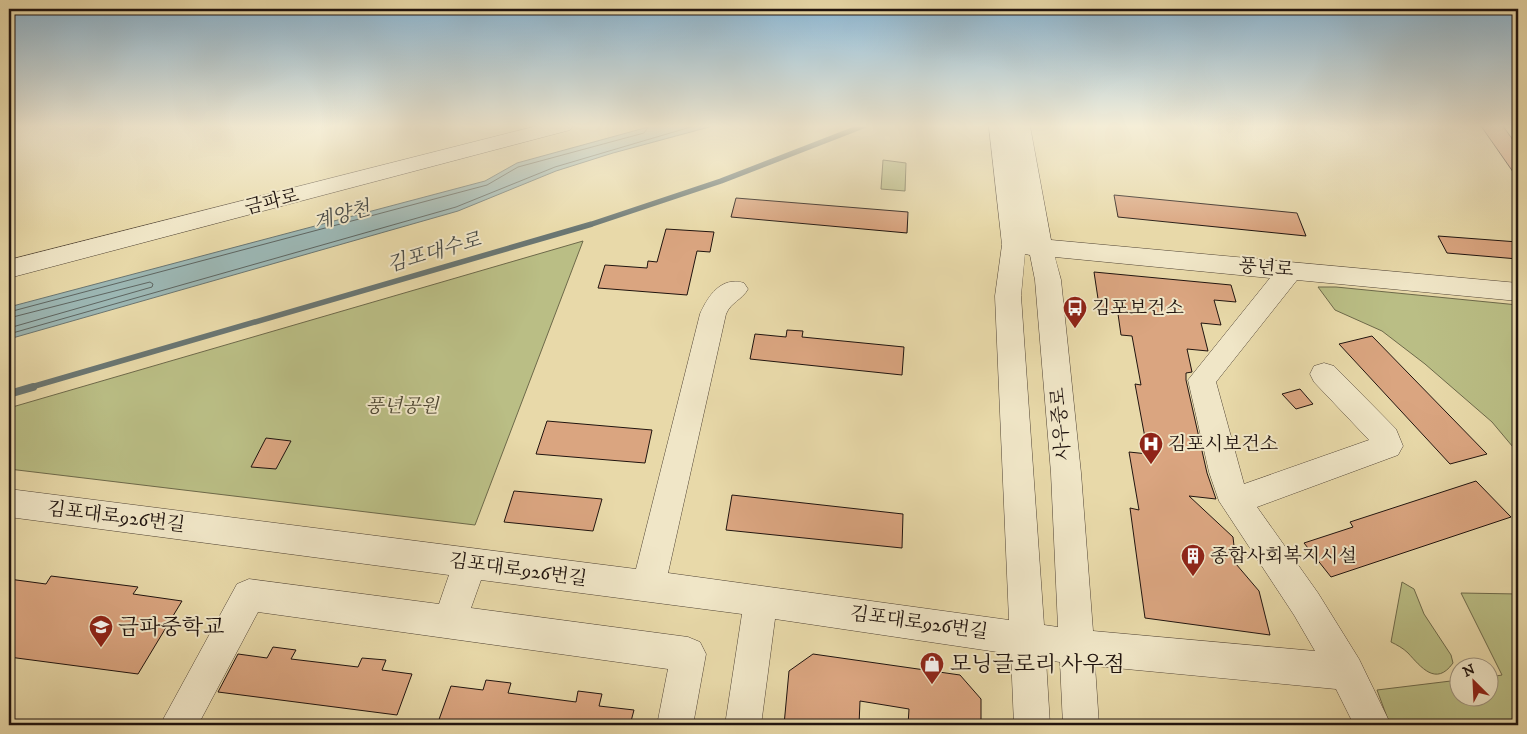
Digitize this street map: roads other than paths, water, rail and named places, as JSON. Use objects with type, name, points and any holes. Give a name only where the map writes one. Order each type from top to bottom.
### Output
[{"type":"street","name":"금파로","points":[[9,269],[430,160]]},
{"type":"street","points":[[1004,160],[1014,245],[1008,296],[1032,725]]},
{"type":"street","name":"사우중로","points":[[1025,160],[1048,280],[1066,474],[1081,725]]},
{"type":"street","name":"풍년로","points":[[1014,245],[1518,292]]},
{"type":"street","points":[[1290,270],[1202,380],[1224,472],[1235,501],[1295,588],[1346,672],[1373,725]]},
{"type":"street","points":[[648,587],[713,314],[719,300],[735,289]]},
{"type":"street","points":[[1235,501],[1388,446],[1386,438],[1324,374]]},
{"type":"street","name":"김포대로926번길","points":[[9,503],[761,601],[1075,646],[1346,672]]},
{"type":"street","points":[[449,622],[470,563]]},
{"type":"street","points":[[178,725],[250,596],[688,654],[675,725]]},
{"type":"street","points":[[743,725],[761,601]]},
{"type":"water","points":[[527,160],[590,160],[556,171],[458,211],[9,339],[9,307],[485,181],[517,163]]},
{"type":"waterway","name":"김포대수로","points":[[28,388],[592,224],[721,181],[775,160]]},
{"type":"waterway","name":"김포대수로","points":[[9,394],[33,387]]},
{"type":"place","name":"김포보건소","points":[[1075,329]]},
{"type":"place","name":"김포시보건소","points":[[1151,465]]},
{"type":"place","name":"종합사회복지시설","points":[[1193,577]]},
{"type":"place","name":"금파중학교","points":[[101,648]]},
{"type":"place","name":"모닝글로리 사우점","points":[[932,685]]},
{"type":"water label","name":"계양천","points":[[342,216]]},
{"type":"park label","name":"풍년공원","points":[[402,406]]}]
